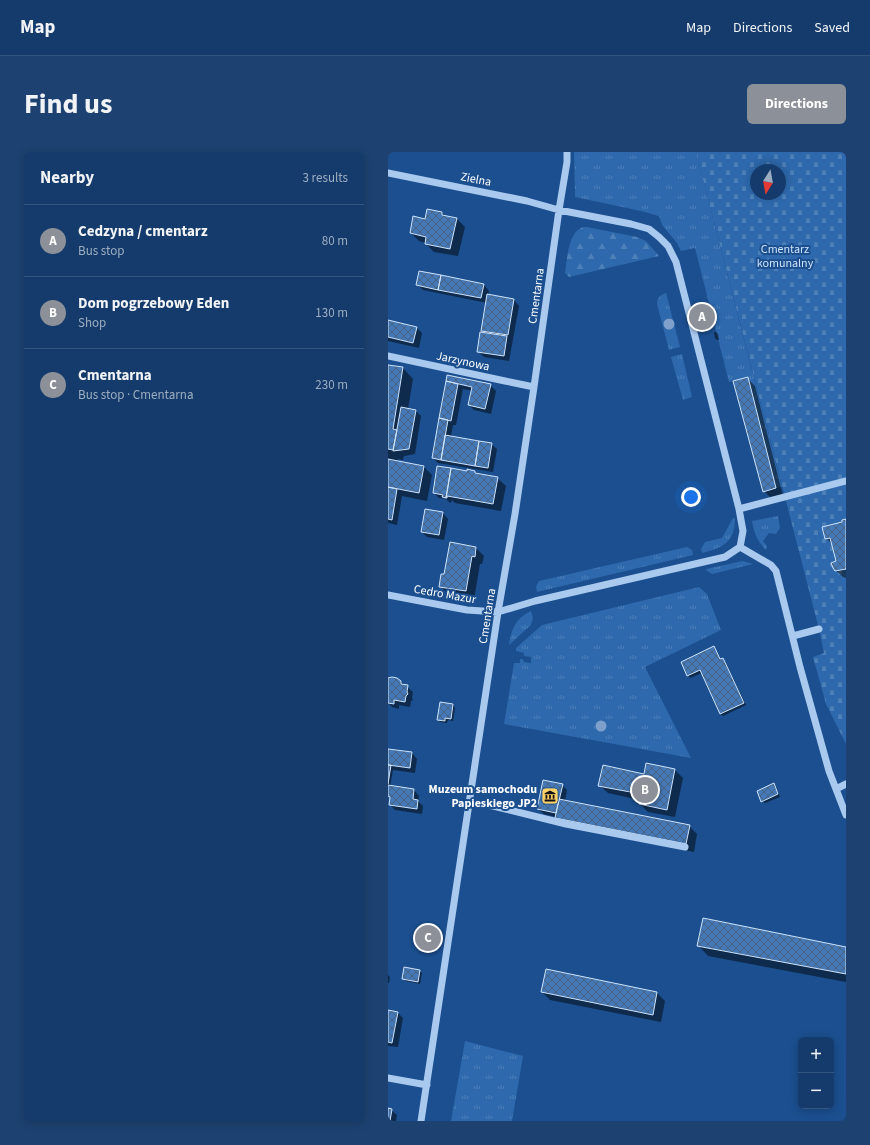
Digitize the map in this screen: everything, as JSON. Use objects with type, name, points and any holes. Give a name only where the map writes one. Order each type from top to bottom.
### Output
[{"type":"street","name":"Cmentarna","points":[[421,1121],[498,612],[515,514],[568,152]]},
{"type":"street","name":"Zielna","points":[[388,173],[631,224],[649,229],[660,237],[668,246],[676,262],[739,509],[743,531],[740,547]]},
{"type":"street","name":"Jarzynowa","points":[[388,356],[534,387]]},
{"type":"street","points":[[739,509],[846,481]]},
{"type":"street","points":[[498,612],[535,601],[725,557],[740,547],[771,565],[776,571],[829,771],[846,815]]},
{"type":"street","name":"Cedro Mazur","points":[[388,595],[467,610],[498,612]]},
{"type":"street","points":[[793,636],[819,628]]},
{"type":"street","points":[[836,789],[846,784]]},
{"type":"street","points":[[489,805],[566,824],[685,847]]},
{"type":"street","points":[[388,1078],[427,1085]]},
{"type":"green space","points":[[574,152],[696,152],[782,487],[776,488],[748,377],[729,382],[695,248],[681,251],[677,243],[662,225],[659,216],[575,197]]},
{"type":"green space","name":"Cmentarz komunalny","points":[[696,152],[846,152],[846,744],[826,704],[813,657],[824,653]]},
{"type":"green space","points":[[587,227],[637,237],[646,241],[659,256],[569,277],[565,273],[571,241],[577,231]]},
{"type":"green space","points":[[666,293],[680,347],[669,350],[657,304],[659,297]]},
{"type":"green space","points":[[682,354],[692,397],[683,400],[671,357]]},
{"type":"green space","points":[[778,516],[780,528],[776,534],[769,533],[763,541],[767,546],[766,550],[756,537],[752,521]]},
{"type":"green space","points":[[733,518],[735,518],[733,533],[726,543],[716,549],[702,553],[701,549],[705,542],[722,538]]},
{"type":"green space","points":[[687,547],[692,550],[693,555],[537,592],[536,587],[539,581]]},
{"type":"green space","points":[[743,561],[753,564],[712,574],[706,569]]},
{"type":"green space","points":[[699,587],[707,594],[721,630],[645,667],[691,758],[504,724],[514,663],[520,663],[520,659],[523,659],[524,662],[531,663],[531,657],[524,656],[524,653],[516,651],[516,648],[542,625]]},
{"type":"green space","points":[[531,611],[533,618],[531,625],[509,645],[511,634],[515,625],[521,617]]},
{"type":"green space","points":[[465,1041],[523,1056],[512,1121],[451,1121]]},
{"type":"building","points":[[427,209],[442,212],[442,215],[457,218],[450,249],[425,244],[426,237],[410,233],[413,216],[425,219]]},
{"type":"building","points":[[419,271],[441,275],[438,290],[416,285]]},
{"type":"building","points":[[441,275],[484,284],[481,298],[438,290]]},
{"type":"building","points":[[487,294],[514,299],[508,335],[481,331]]},
{"type":"building","points":[[710,309],[712,316],[709,317],[707,310]]},
{"type":"building","points":[[388,320],[417,327],[413,343],[388,337]]},
{"type":"building","points":[[480,332],[507,336],[504,356],[477,352]]},
{"type":"building","points":[[388,365],[403,367],[393,429],[397,430],[393,450],[388,449]]},
{"type":"building","points":[[447,375],[491,384],[485,409],[468,405],[472,387],[446,381]]},
{"type":"building","points":[[748,377],[776,488],[763,492],[733,381]]},
{"type":"building","points":[[446,381],[458,384],[451,421],[439,418]]},
{"type":"building","points":[[401,407],[416,410],[409,449],[393,451]]},
{"type":"building","points":[[439,418],[448,420],[441,460],[432,458]]},
{"type":"building","points":[[445,435],[479,441],[475,466],[441,460]]},
{"type":"building","points":[[479,441],[492,443],[488,468],[475,466]]},
{"type":"building","points":[[388,459],[424,466],[419,493],[388,487]]},
{"type":"building","points":[[437,466],[451,468],[446,498],[442,497],[443,495],[433,493]]},
{"type":"building","points":[[451,468],[467,471],[467,469],[475,471],[475,473],[498,477],[493,504],[447,496],[446,498]]},
{"type":"building","points":[[388,487],[397,489],[392,520],[388,519]]},
{"type":"building","points":[[425,509],[443,512],[439,535],[421,532]]},
{"type":"building","points":[[846,519],[846,569],[835,571],[831,563],[836,561],[830,538],[825,539],[822,527],[842,522],[842,520]]},
{"type":"building","points":[[450,542],[476,547],[475,557],[472,556],[466,591],[439,587],[441,574],[444,574]]},
{"type":"building","points":[[714,646],[720,659],[723,658],[744,703],[720,714],[700,670],[687,676],[681,662]]},
{"type":"building","points":[[392,677],[401,681],[401,684],[408,685],[408,694],[405,702],[394,700],[394,704],[388,703],[388,678]]},
{"type":"building","points":[[440,702],[453,704],[451,719],[445,718],[445,721],[437,720]]},
{"type":"building","points":[[388,749],[412,752],[410,768],[388,765]]},
{"type":"building","points":[[646,763],[675,769],[667,810],[639,804],[641,794],[598,786],[603,765],[644,774]]},
{"type":"building","points":[[388,765],[391,765],[388,784]]},
{"type":"building","name":"Muzeum samochodu Papieskiego JP2","points":[[543,780],[563,784],[556,813],[537,809]]},
{"type":"building","points":[[774,783],[778,794],[761,802],[757,791]]},
{"type":"building","points":[[388,785],[414,789],[413,799],[418,800],[417,809],[389,805],[390,797],[388,796]]},
{"type":"building","points":[[559,799],[690,825],[686,844],[555,818]]},
{"type":"building","points":[[703,918],[846,947],[846,974],[697,946]]},
{"type":"building","points":[[404,967],[420,970],[418,982],[402,979]]},
{"type":"building","points":[[546,969],[657,992],[653,1015],[541,992]]},
{"type":"building","points":[[388,1010],[398,1012],[392,1043],[388,1042]]},
{"type":"building","points":[[388,1108],[392,1109],[390,1121],[388,1121]]},
{"type":"place","name":"Cedzyna / cmentarz","points":[[702,317]]},
{"type":"place","name":"Dom pogrzebowy Eden","points":[[645,790]]},
{"type":"place","name":"Muzeum samochodu Papieskiego JP2","points":[[550,796]]},
{"type":"place","name":"Cmentarna","points":[[428,938]]}]
